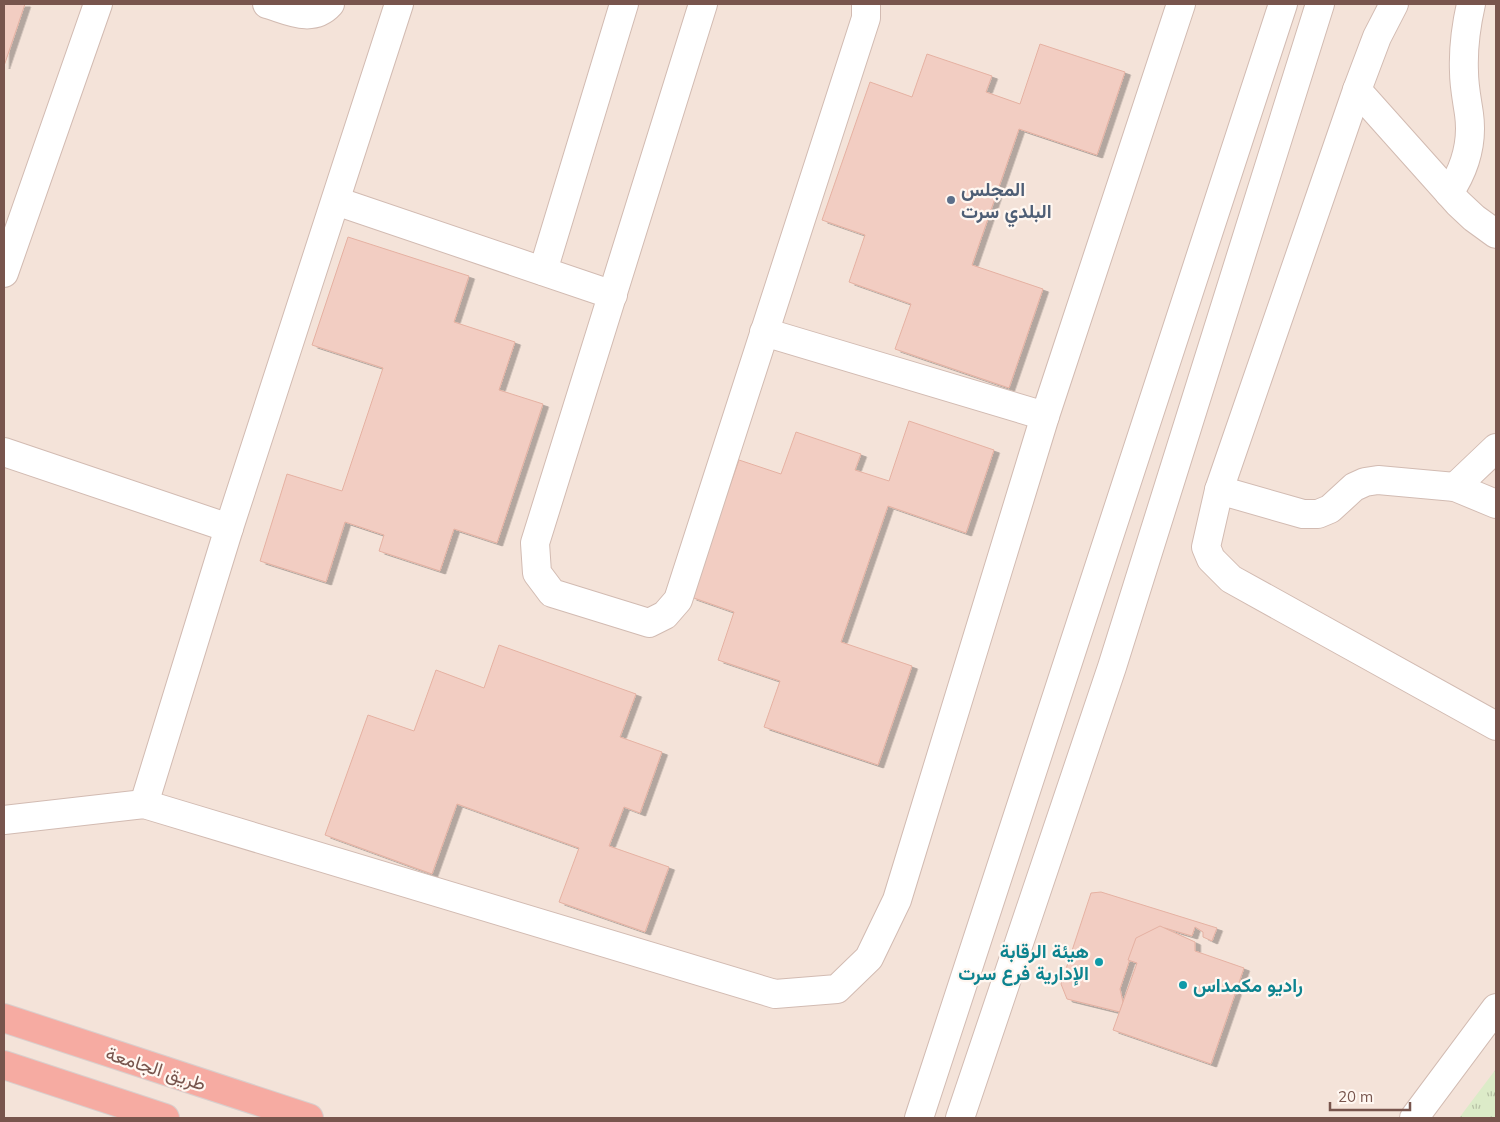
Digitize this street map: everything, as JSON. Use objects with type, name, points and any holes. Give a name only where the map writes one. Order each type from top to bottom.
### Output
[{"type":"highway","name":"طريق الجامعة","points":[[4,1018],[309,1118]]},
{"type":"highway","points":[[4,1065],[165,1118]]},
{"type":"street","points":[[4,273],[98,4]]},
{"type":"street","points":[[267,4],[305,15],[320,13],[330,4]]},
{"type":"street","points":[[144,804],[229,528],[399,4]]},
{"type":"street","points":[[544,271],[624,4]]},
{"type":"street","points":[[704,4],[535,543],[537,572],[552,593],[649,623],[665,615],[678,600],[866,18],[866,4]]},
{"type":"street","points":[[4,820],[144,804],[775,994],[837,989],[869,958],[897,900],[1045,416],[1181,4]]},
{"type":"street","points":[[919,1118],[1283,4]]},
{"type":"street","points":[[960,1118],[1112,667],[1320,4]]},
{"type":"street","points":[[1394,4],[1377,37],[1356,90],[1219,490],[1206,547],[1211,559],[1231,579],[1496,726]]},
{"type":"street","points":[[1449,193],[1465,163],[1469,147],[1470,130],[1464,57],[1466,25],[1471,4]]},
{"type":"street","points":[[1356,90],[1449,193],[1474,218],[1496,234]]},
{"type":"street","points":[[336,201],[613,294]]},
{"type":"street","points":[[764,332],[1045,416]]},
{"type":"street","points":[[1455,487],[1496,448]]},
{"type":"street","points":[[4,452],[229,528]]},
{"type":"street","points":[[1219,490],[1303,514],[1318,514],[1330,509],[1354,488],[1366,482],[1378,480],[1455,487],[1496,504]]},
{"type":"street","points":[[1414,1118],[1496,1008]]},
{"type":"shaded area","points":[[4,4],[1496,4],[1496,1118],[4,1118]]},
{"type":"green space","points":[[1496,1069],[1496,1118],[1459,1118]]},
{"type":"building","points":[[4,4],[25,4],[4,66]]},
{"type":"building","points":[[1040,44],[1125,72],[1097,155],[1019,129],[972,265],[1043,289],[1009,388],[895,349],[911,304],[849,282],[865,235],[822,220],[870,82],[912,97],[927,54],[992,76],[986,92],[1020,104]]},
{"type":"building","points":[[348,237],[469,276],[454,322],[515,342],[499,390],[543,404],[497,543],[454,529],[440,571],[379,551],[384,535],[345,522],[326,582],[260,561],[287,474],[342,491],[383,368],[312,345]]},
{"type":"building","points":[[909,421],[994,450],[966,533],[888,506],[841,642],[912,666],[878,765],[764,727],[780,681],[718,660],[734,612],[691,597],[739,460],[781,474],[796,432],[861,454],[855,470],[889,481]]},
{"type":"building","points":[[499,645],[636,694],[620,737],[662,752],[640,813],[624,807],[609,846],[669,867],[645,932],[559,902],[579,848],[457,804],[432,874],[325,835],[368,715],[414,731],[436,670],[484,688]]},
{"type":"building","name":"هيئة الرقابة الإدارية فرع سرت","points":[[1101,892],[1217,928],[1212,941],[1203,937],[1203,932],[1195,927],[1192,936],[1165,928],[1137,938],[1120,989],[1123,1002],[1120,1012],[1067,999],[1061,984],[1091,893]]},
{"type":"building","name":"راديو مكمداس","points":[[1160,926],[1195,942],[1195,951],[1244,968],[1211,1064],[1113,1030],[1137,963],[1128,960],[1136,938]]},
{"type":"place","name":"المجلس البلدي سرت","points":[[951,200]]},
{"type":"place","name":"هيئة الرقابة الإدارية فرع سرت","points":[[1099,962]]},
{"type":"place","name":"راديو مكمداس","points":[[1183,985]]}]
